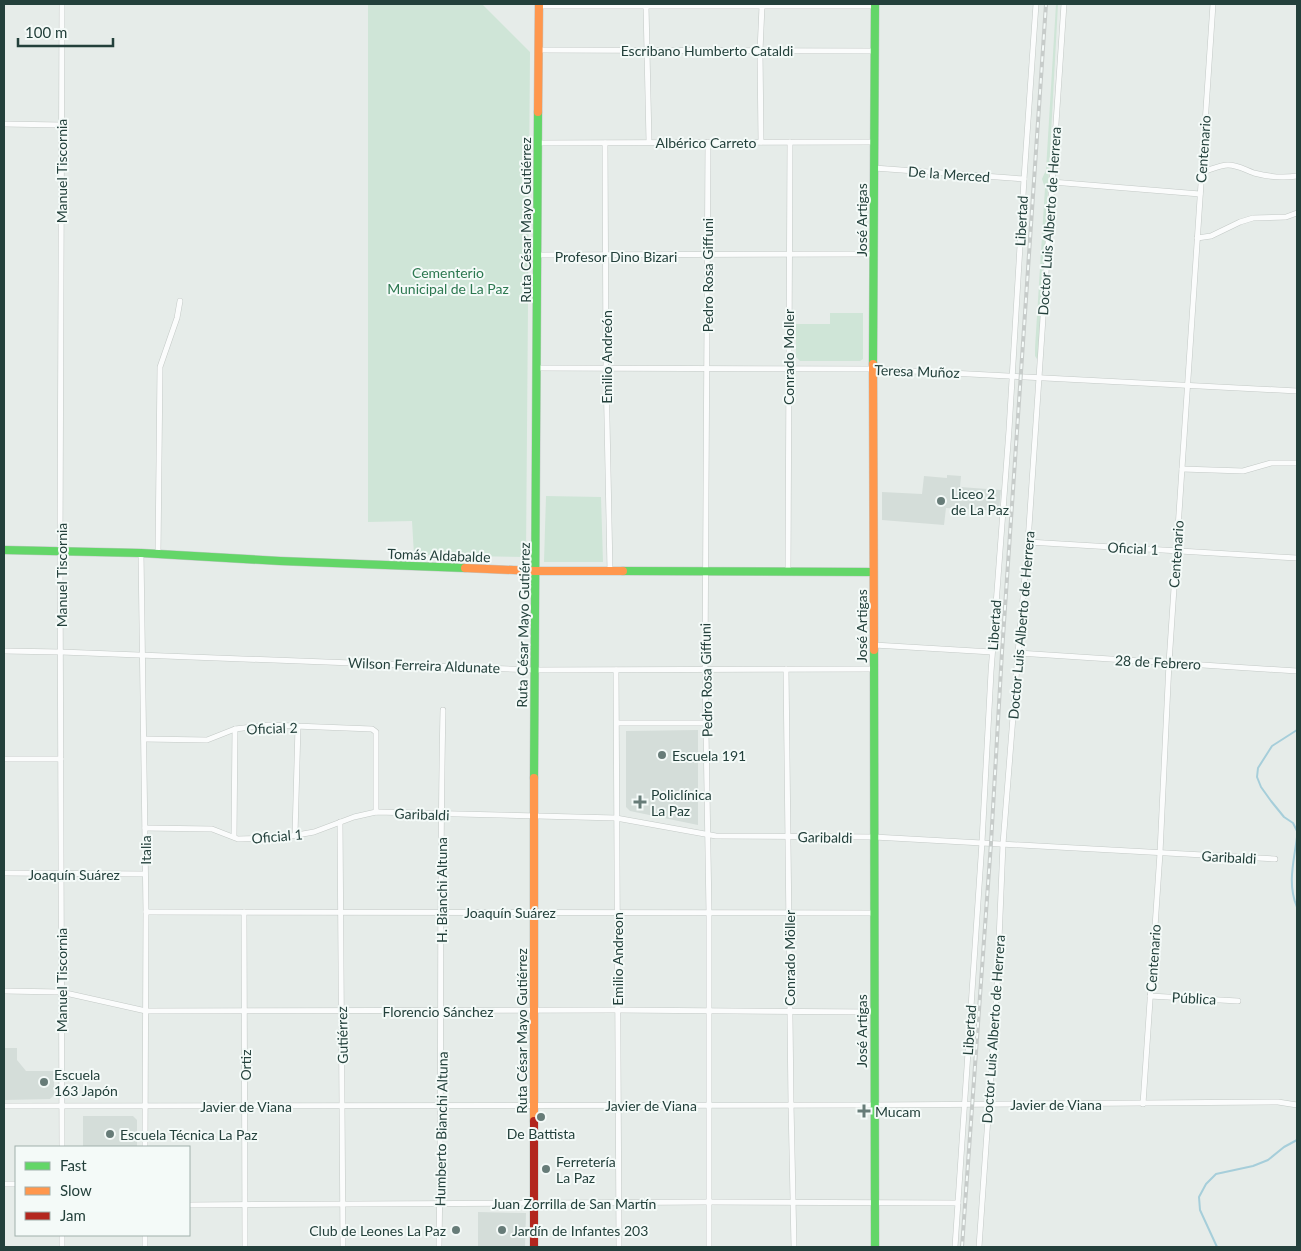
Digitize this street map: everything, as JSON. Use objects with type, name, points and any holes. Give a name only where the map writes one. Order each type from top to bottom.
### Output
[{"type":"street","name":"Manuel Tiscornia","points":[[62,4],[60,550],[62,1146]]},
{"type":"street","name":"Libertad","points":[[955,1247],[982,842],[992,652],[1013,375],[1036,4]]},
{"type":"street","name":"Doctor Luis Alberto de Herrera","points":[[979,1247],[997,988],[1004,844],[1040,376],[1064,4]]},
{"type":"street","name":"Centenario","points":[[1143,1104],[1160,853],[1169,662],[1213,4]]},
{"type":"street","points":[[539,5],[875,5]]},
{"type":"street","name":"Ruta César Mayo Gutiérrez","points":[[534,1247],[533,912],[539,5]]},
{"type":"street","name":"José Artigas","points":[[875,5],[873,254],[875,1247]]},
{"type":"street","points":[[646,6],[649,142]]},
{"type":"street","points":[[761,142],[760,51],[762,6]]},
{"type":"street","name":"Escribano Humberto Cataldi","points":[[540,50],[874,51]]},
{"type":"street","points":[[4,124],[61,125]]},
{"type":"street","name":"Pedro Rosa Giffuni","points":[[708,142],[704,670],[709,913],[709,1247]]},
{"type":"street","name":"Conrado Moller","points":[[788,572],[790,142]]},
{"type":"street","name":"Albérico Carreto","points":[[538,143],[874,142]]},
{"type":"street","name":"Emilio Andreón","points":[[605,143],[606,369],[610,570]]},
{"type":"street","points":[[1202,172],[1225,165],[1237,166],[1268,176],[1286,178],[1297,176]]},
{"type":"street","name":"De la Merced","points":[[874,168],[1024,180]]},
{"type":"street","points":[[1052,182],[1200,194]]},
{"type":"street","points":[[1197,238],[1211,236],[1253,218],[1286,217],[1297,213]]},
{"type":"street","name":"Profesor Dino Bizari","points":[[538,255],[708,256],[873,254]]},
{"type":"street","points":[[158,554],[160,367],[177,318],[180,301]]},
{"type":"street","name":"Teresa Muñoz","points":[[536,368],[873,368],[1297,391]]},
{"type":"street","points":[[1182,469],[1243,471],[1271,463],[1297,463]]},
{"type":"street","name":"Oficial 1","points":[[1028,542],[1297,558]]},
{"type":"street","name":"Tomás Aldabalde","points":[[4,550],[141,553],[536,571],[873,572]]},
{"type":"street","name":"Italia","points":[[141,553],[146,912],[145,1146]]},
{"type":"street","points":[[874,645],[992,652]]},
{"type":"street","name":"Wilson Ferreira Aldunate","points":[[4,651],[534,670],[874,669]]},
{"type":"street","name":"28 de Febrero","points":[[1018,653],[1297,671]]},
{"type":"street","name":"Conrado Möller","points":[[786,669],[794,1247]]},
{"type":"street","name":"Emilio Andreon","points":[[616,670],[619,1247]]},
{"type":"street","name":"H. Bianchi Altuna","points":[[442,1011],[440,912],[443,710]]},
{"type":"street","points":[[616,724],[706,723]]},
{"type":"street","name":"Oficial 2","points":[[144,739],[207,740],[235,730],[269,725],[372,730],[376,732],[376,812]]},
{"type":"street","points":[[295,836],[298,726]]},
{"type":"street","points":[[234,837],[235,730]]},
{"type":"street","points":[[4,759],[61,759]]},
{"type":"street","name":"Oficial 1","points":[[145,828],[212,829],[234,837],[253,840],[280,838],[314,832],[340,822],[376,812]]},
{"type":"street","name":"Garibaldi","points":[[376,812],[616,818],[708,835],[874,837],[1275,860]]},
{"type":"street","name":"Gutiérrez","points":[[340,822],[343,1247]]},
{"type":"street","name":"Joaquín Suárez","points":[[4,873],[145,874]]},
{"type":"street","name":"Joaquín Suárez","points":[[146,912],[874,913]]},
{"type":"street","name":"Ortiz","points":[[244,912],[245,1247]]},
{"type":"street","name":"Florencio Sánchez","points":[[4,991],[62,992],[146,1011],[617,1010],[874,1012]]},
{"type":"street","name":"Pública","points":[[1150,996],[1238,1001]]},
{"type":"street","name":"Humberto Bianchi Altuna","points":[[439,1247],[442,1011]]},
{"type":"street","name":"Javier de Viana","points":[[4,1106],[989,1105],[1278,1102],[1297,1105]]},
{"type":"street","name":"Juan Zorrilla de San Martín","points":[[190,1205],[708,1202],[958,1203]]},
{"type":"shaded area","name":"Liceo 2 de La Paz","points":[[947,475],[961,476],[960,487],[1001,490],[999,511],[946,508],[944,525],[882,520],[882,492],[922,494],[924,476],[947,478]]},
{"type":"shaded area","points":[[698,730],[698,825],[630,811],[626,807],[626,731]]},
{"type":"shaded area","points":[[4,1048],[17,1048],[17,1060],[26,1071],[54,1071],[54,1095],[50,1099],[4,1100]]},
{"type":"shaded area","name":"Escuela Técnica La Paz","points":[[83,1116],[133,1116],[137,1120],[137,1146],[83,1146]]},
{"type":"shaded area","name":"Jardín de Infantes 203","points":[[478,1212],[526,1213],[525,1247],[478,1247]]},
{"type":"green space","name":"Cementerio Municipal de La Paz","points":[[368,4],[482,4],[530,52],[526,557],[414,555],[412,521],[368,522]]},
{"type":"green space","points":[[1056,4],[1058,4],[1039,357],[1037,359],[1035,348],[1045,188],[1042,179],[1046,170]]},
{"type":"green space","points":[[830,313],[863,313],[863,359],[860,361],[800,361],[796,357],[796,324],[830,324]]},
{"type":"green space","points":[[546,496],[601,497],[603,562],[544,562]]},
{"type":"waterway","points":[[1297,730],[1272,746],[1258,768],[1257,777],[1261,787],[1271,801],[1284,817],[1293,823],[1297,831]]},
{"type":"waterway","points":[[1297,837],[1292,881],[1292,890],[1297,907]]},
{"type":"waterway","points":[[1217,1247],[1200,1210],[1199,1197],[1206,1184],[1216,1174],[1253,1166],[1268,1160],[1284,1147],[1297,1140]]},
{"type":"railway","points":[[962,1247],[991,843],[1002,652],[1046,4]]},
{"type":"traffic: fast","points":[[873,364],[875,4]]},
{"type":"traffic: fast","points":[[534,778],[538,112]]},
{"type":"traffic: fast","points":[[4,550],[141,553],[280,561],[465,568]]},
{"type":"traffic: fast","points":[[623,571],[873,572]]},
{"type":"traffic: fast","points":[[874,650],[875,1247]]},
{"type":"traffic: slow","points":[[538,112],[539,4]]},
{"type":"traffic: slow","points":[[873,364],[874,650]]},
{"type":"traffic: slow","points":[[465,568],[536,571],[623,571]]},
{"type":"traffic: slow","points":[[534,778],[534,1121]]},
{"type":"traffic: jam","points":[[534,1121],[534,1247]]},
{"type":"place","name":"Liceo 2 de La Paz","points":[[941,501]]},
{"type":"place","name":"Escuela 191","points":[[662,755]]},
{"type":"place","name":"Policlínica La Paz","points":[[640,802]]},
{"type":"place","name":"Escuela 163 Japón","points":[[44,1082]]},
{"type":"place","name":"Mucam","points":[[864,1111]]},
{"type":"place","name":"De Battista","points":[[541,1117]]},
{"type":"place","name":"Escuela Técnica La Paz","points":[[110,1134]]},
{"type":"place","name":"Ferretería La Paz","points":[[546,1169]]},
{"type":"place","name":"Club de Leones La Paz","points":[[456,1230]]},
{"type":"place","name":"Jardín de Infantes 203","points":[[502,1230]]}]
